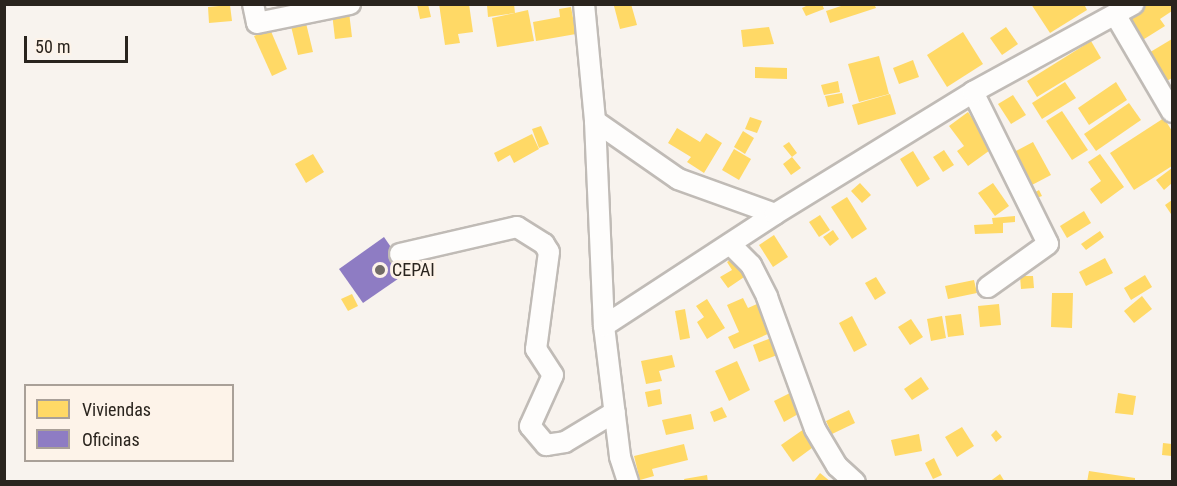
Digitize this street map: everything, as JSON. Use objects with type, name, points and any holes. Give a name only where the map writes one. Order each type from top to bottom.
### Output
[{"type":"street","points":[[254,4],[257,23],[350,4]]},
{"type":"street","points":[[584,4],[595,121],[604,326],[620,458],[628,482]]},
{"type":"street","points":[[604,326],[775,214],[973,92],[1116,16],[1134,4]]},
{"type":"street","points":[[1116,16],[1173,112]]},
{"type":"street","points":[[973,92],[1048,244],[988,287]]},
{"type":"street","points":[[595,121],[678,179],[775,214]]},
{"type":"street","points":[[400,254],[517,227],[544,244],[549,252],[536,349],[553,375],[530,426],[546,445],[565,442],[615,412]]},
{"type":"street","points":[[730,244],[751,265],[767,297],[815,429],[837,466],[855,482]]},
{"type":"building: Viviendas","points":[[417,4],[428,4],[431,17],[420,19]]},
{"type":"building: Viviendas","points":[[439,4],[469,4],[473,32],[458,34],[460,43],[445,45]]},
{"type":"building: Viviendas","points":[[514,4],[515,13],[488,17],[487,5]]},
{"type":"building: Viviendas","points":[[631,4],[637,25],[620,29],[614,6]]},
{"type":"building: Viviendas","points":[[810,4],[822,4],[824,9],[806,16],[802,8]]},
{"type":"building: Viviendas","points":[[847,4],[874,4],[876,8],[830,23],[826,11]]},
{"type":"building: Viviendas","points":[[1031,4],[1084,4],[1087,10],[1050,33]]},
{"type":"building: Viviendas","points":[[1142,4],[1172,4],[1172,11],[1160,19],[1165,26],[1141,41],[1125,15]]},
{"type":"building: Viviendas","points":[[230,5],[232,21],[209,23],[208,7]]},
{"type":"building: Viviendas","points":[[571,7],[576,34],[536,41],[533,22],[560,17],[559,9]]},
{"type":"building: Viviendas","points":[[528,10],[534,41],[497,47],[492,18]]},
{"type":"building: Viviendas","points":[[349,12],[352,37],[335,39],[332,13]]},
{"type":"building: Viviendas","points":[[305,19],[313,52],[298,55],[290,22]]},
{"type":"building: Viviendas","points":[[769,27],[774,44],[743,47],[741,30]]},
{"type":"building: Viviendas","points":[[1006,27],[1018,44],[1002,55],[990,38]]},
{"type":"building: Viviendas","points":[[270,29],[287,69],[272,76],[254,36]]},
{"type":"building: Viviendas","points":[[963,32],[983,64],[947,87],[927,55]]},
{"type":"building: Viviendas","points":[[1172,39],[1172,78],[1165,82],[1147,54]]},
{"type":"building: Viviendas","points":[[1091,41],[1101,58],[1037,97],[1027,81]]},
{"type":"building: Viviendas","points":[[879,56],[889,94],[859,102],[848,64]]},
{"type":"building: Viviendas","points":[[913,60],[919,77],[899,84],[893,68]]},
{"type":"building: Viviendas","points":[[755,67],[787,68],[787,79],[755,78]]},
{"type":"building: Viviendas","points":[[838,81],[840,92],[824,95],[821,85]]},
{"type":"building: Viviendas","points":[[1065,82],[1076,98],[1042,119],[1032,103]]},
{"type":"building: Viviendas","points":[[1116,82],[1127,100],[1089,125],[1078,108]]},
{"type":"building: Viviendas","points":[[842,93],[844,103],[828,107],[825,96]]},
{"type":"building: Viviendas","points":[[890,94],[896,114],[858,125],[852,105]]},
{"type":"building: Viviendas","points":[[1013,95],[1026,115],[1011,124],[998,104]]},
{"type":"building: Viviendas","points":[[1129,103],[1141,120],[1096,151],[1084,134]]},
{"type":"building: Viviendas","points":[[1062,111],[1088,150],[1072,160],[1046,121]]},
{"type":"building: Viviendas","points":[[968,112],[993,148],[968,166],[957,151],[964,146],[949,126]]},
{"type":"building: Viviendas","points":[[750,117],[762,121],[757,133],[745,129]]},
{"type":"building: Viviendas","points":[[1164,118],[1172,131],[1172,166],[1134,190],[1110,153]]},
{"type":"building: Viviendas","points":[[541,126],[549,144],[539,148],[532,129]]},
{"type":"building: Viviendas","points":[[677,128],[700,142],[706,133],[722,143],[704,173],[687,162],[691,157],[668,143]]},
{"type":"building: Viviendas","points":[[743,131],[754,138],[745,154],[734,147]]},
{"type":"building: Viviendas","points":[[532,134],[539,149],[514,163],[510,155],[498,162],[494,153]]},
{"type":"building: Viviendas","points":[[789,142],[797,153],[792,157],[783,146]]},
{"type":"building: Viviendas","points":[[1033,142],[1051,175],[1030,186],[1012,153]]},
{"type":"building: Viviendas","points":[[734,149],[751,159],[739,180],[722,170]]},
{"type":"building: Viviendas","points":[[944,150],[954,165],[943,172],[933,157]]},
{"type":"building: Viviendas","points":[[913,151],[930,179],[917,187],[900,159]]},
{"type":"building: Viviendas","points":[[313,154],[324,172],[306,183],[295,164]]},
{"type":"building: Viviendas","points":[[1100,154],[1124,187],[1101,204],[1090,189],[1101,181],[1088,162]]},
{"type":"building: Viviendas","points":[[792,157],[801,168],[791,175],[783,164]]},
{"type":"building: Viviendas","points":[[1172,168],[1172,183],[1164,190],[1156,180]]},
{"type":"building: Viviendas","points":[[860,183],[871,195],[862,203],[851,191]]},
{"type":"building: Viviendas","points":[[993,183],[1009,206],[995,216],[978,193]]},
{"type":"building: Viviendas","points":[[1039,190],[1042,196],[1034,199],[1032,194]]},
{"type":"building: Viviendas","points":[[847,197],[867,229],[852,239],[831,207]]},
{"type":"building: Viviendas","points":[[1172,200],[1172,213],[1171,214],[1165,205]]},
{"type":"building: Viviendas","points":[[1084,211],[1091,223],[1067,238],[1060,226]]},
{"type":"building: Viviendas","points":[[820,215],[830,230],[819,237],[809,222]]},
{"type":"building: Viviendas","points":[[1015,216],[1015,222],[1003,223],[1003,233],[975,234],[974,225],[993,224],[992,218]]},
{"type":"building: Viviendas","points":[[833,230],[839,239],[830,246],[823,237]]},
{"type":"building: Viviendas","points":[[1100,231],[1104,237],[1086,250],[1081,244]]},
{"type":"building: Viviendas","points":[[774,235],[788,257],[773,267],[759,245]]},
{"type":"building: Viviendas","points":[[738,255],[750,273],[728,288],[720,277],[732,270],[727,262]]},
{"type":"building: Viviendas","points":[[1105,258],[1113,273],[1086,286],[1079,272]]},
{"type":"building: Viviendas","points":[[1145,275],[1152,287],[1131,300],[1124,288]]},
{"type":"building: Viviendas","points":[[1020,276],[1033,276],[1034,288],[1021,289]]},
{"type":"building: Viviendas","points":[[876,277],[886,293],[875,300],[865,283]]},
{"type":"building: Viviendas","points":[[974,280],[977,293],[948,299],[945,286]]},
{"type":"building: Viviendas","points":[[1052,293],[1073,293],[1072,328],[1051,327]]},
{"type":"building: Viviendas","points":[[352,294],[358,306],[348,311],[341,299]]},
{"type":"building: Viviendas","points":[[1142,296],[1152,309],[1134,323],[1124,311]]},
{"type":"building: Viviendas","points":[[743,298],[748,308],[757,304],[770,333],[734,349],[728,337],[739,332],[727,305]]},
{"type":"building: Viviendas","points":[[707,299],[725,328],[707,339],[697,322],[704,317],[696,306]]},
{"type":"building: Viviendas","points":[[999,304],[1001,325],[980,327],[978,306]]},
{"type":"building: Viviendas","points":[[685,309],[690,338],[680,340],[675,311]]},
{"type":"building: Viviendas","points":[[961,314],[964,335],[948,337],[945,316]]},
{"type":"building: Viviendas","points":[[852,316],[867,345],[854,352],[839,323]]},
{"type":"building: Viviendas","points":[[942,316],[946,338],[931,341],[927,319]]},
{"type":"building: Viviendas","points":[[911,319],[923,337],[910,345],[898,327]]},
{"type":"building: Viviendas","points":[[774,337],[780,354],[759,362],[753,345]]},
{"type":"building: Viviendas","points":[[672,355],[675,367],[659,371],[662,381],[646,384],[641,361]]},
{"type":"building: Viviendas","points":[[737,361],[750,390],[729,401],[715,371]]},
{"type":"building: Viviendas","points":[[921,377],[929,389],[912,400],[904,389]]},
{"type":"building: Viviendas","points":[[660,389],[662,404],[648,407],[645,392]]},
{"type":"building: Viviendas","points":[[790,393],[800,413],[784,422],[774,401]]},
{"type":"building: Viviendas","points":[[1118,393],[1136,396],[1133,415],[1115,413]]},
{"type":"building: Viviendas","points":[[722,407],[727,417],[714,422],[710,412]]},
{"type":"building: Viviendas","points":[[849,410],[855,423],[832,434],[826,421]]},
{"type":"building: Viviendas","points":[[691,414],[694,429],[666,435],[662,420]]},
{"type":"building: Viviendas","points":[[962,427],[974,446],[957,457],[945,437]]},
{"type":"building: Viviendas","points":[[804,429],[816,445],[793,462],[781,445]]},
{"type":"building: Viviendas","points":[[996,430],[1002,437],[996,442],[991,435]]},
{"type":"building: Viviendas","points":[[919,434],[922,451],[895,456],[891,440]]},
{"type":"building: Viviendas","points":[[1163,443],[1172,444],[1172,456],[1162,455]]},
{"type":"building: Viviendas","points":[[684,444],[688,460],[652,469],[654,476],[640,480],[634,456]]},
{"type":"building: Viviendas","points":[[934,458],[942,475],[933,479],[925,463]]},
{"type":"building: Viviendas","points":[[1089,471],[1135,478],[1135,482],[1087,482]]},
{"type":"building: Viviendas","points":[[820,473],[831,482],[813,482]]},
{"type":"building: Viviendas","points":[[1000,474],[1005,482],[989,482]]},
{"type":"building: Viviendas","points":[[707,475],[708,482],[685,482],[684,479]]},
{"type":"building: Oficinas","points":[[384,237],[408,272],[363,303],[339,269]]},
{"type":"place","name":"CEPAI","points":[[380,270]]}]
